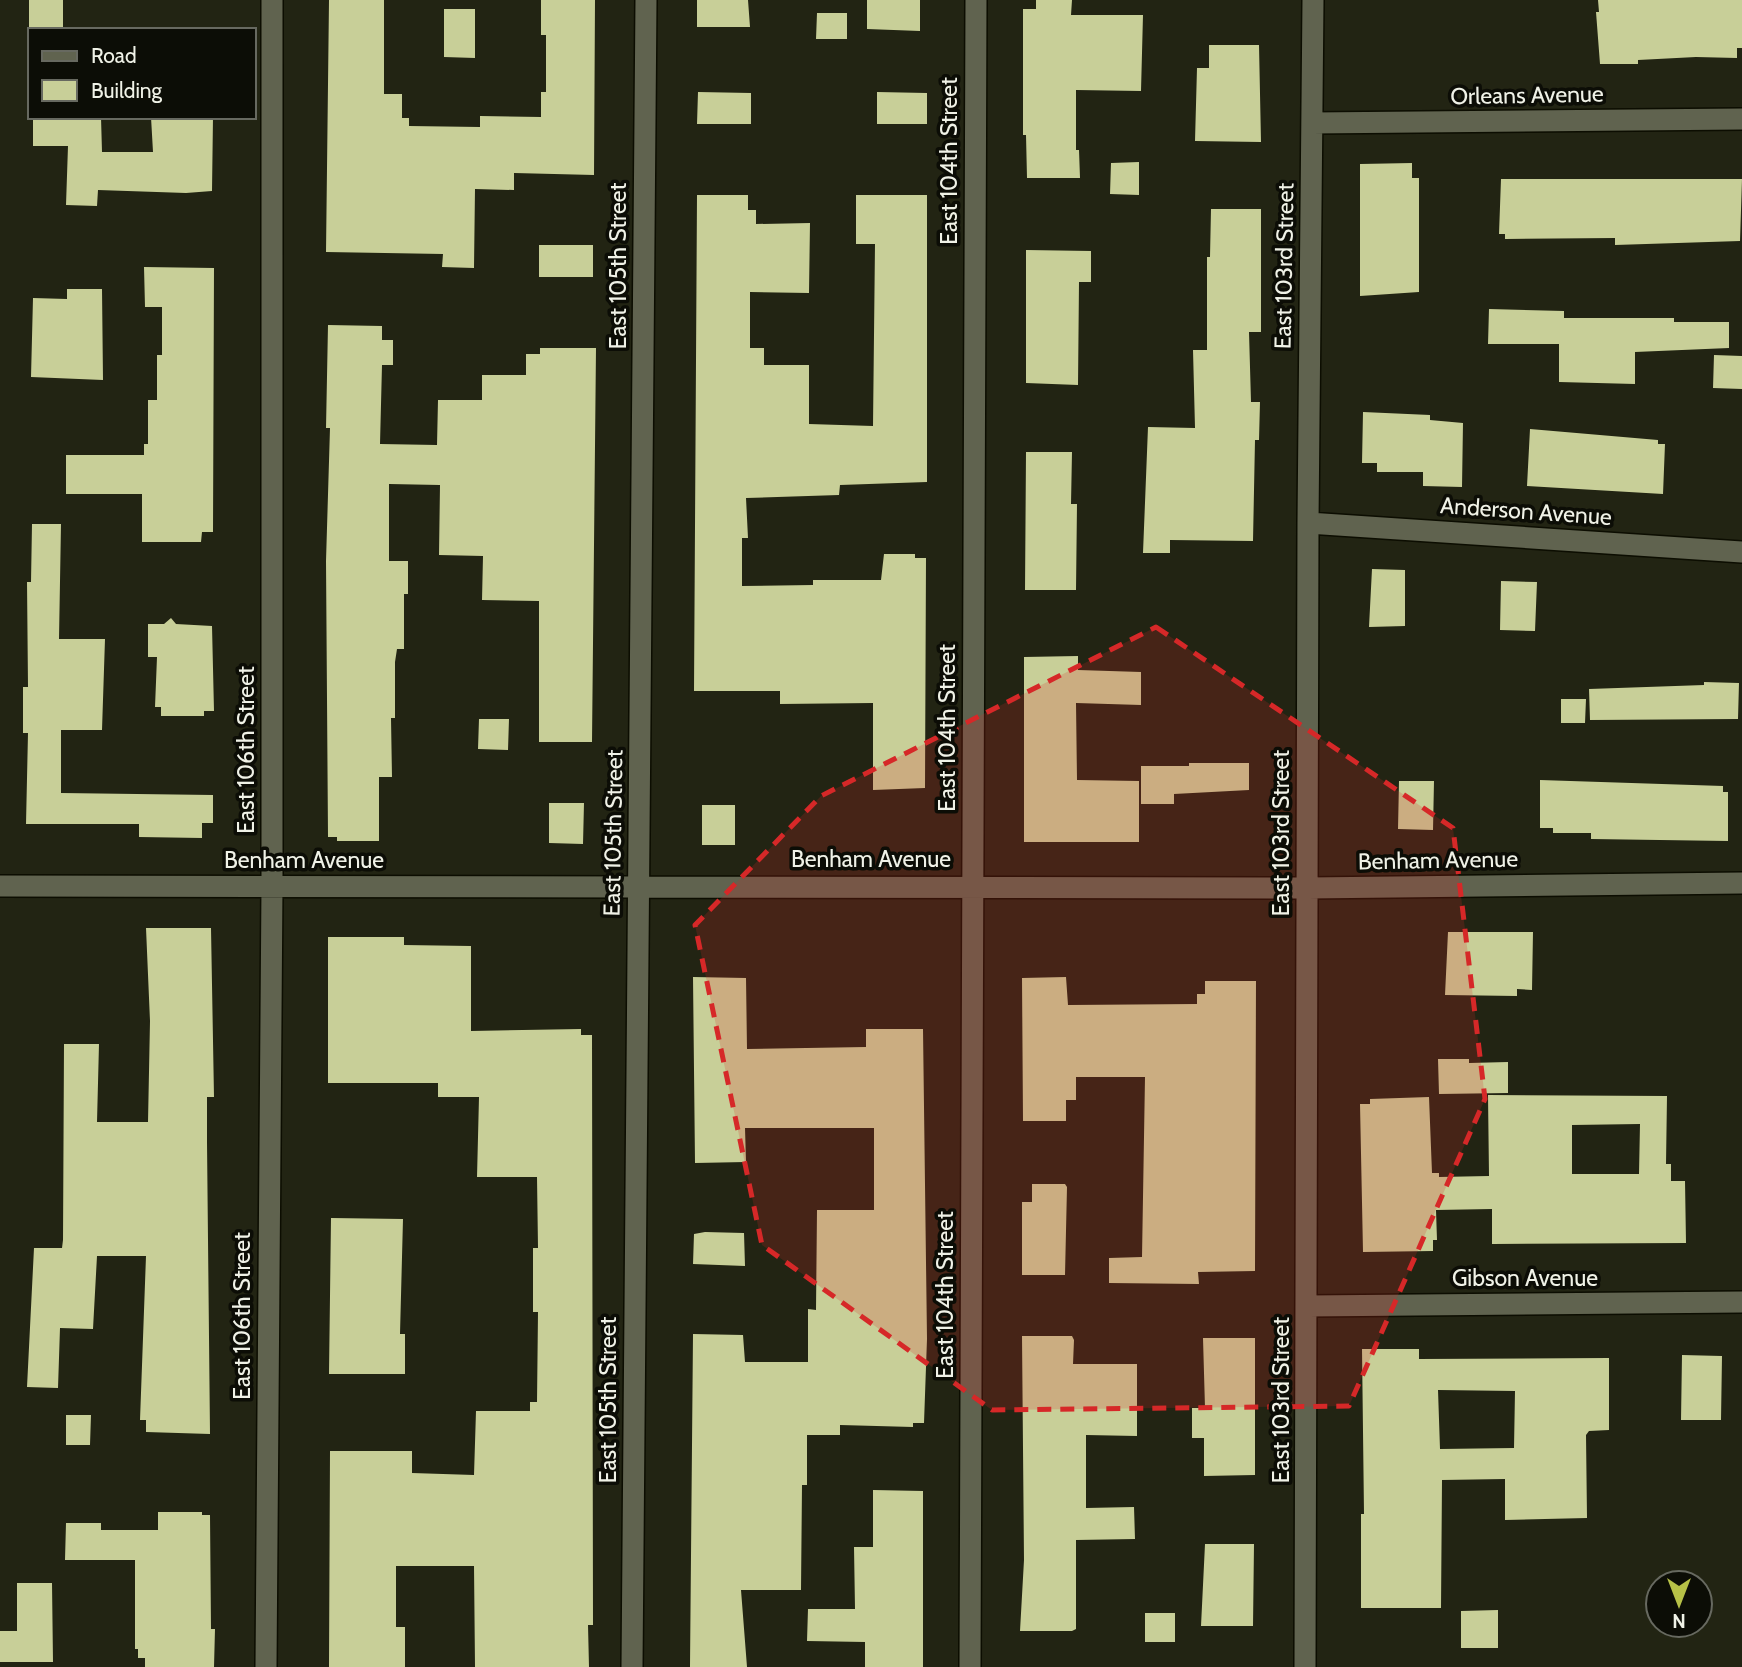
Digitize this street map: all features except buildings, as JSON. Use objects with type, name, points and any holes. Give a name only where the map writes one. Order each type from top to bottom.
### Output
[{"type":"street","name":"East 106th Street","points":[[266,1667],[272,886],[272,0]]},
{"type":"street","name":"East 105th Street","points":[[632,1667],[646,0]]},
{"type":"street","name":"East 104th Street","points":[[970,1667],[976,0]]},
{"type":"street","name":"East 103rd Street","points":[[1305,1667],[1308,523],[1313,0]]},
{"type":"street","name":"Orleans Avenue","points":[[1312,122],[1742,119]]},
{"type":"street","name":"Anderson Avenue","points":[[1308,523],[1742,552]]},
{"type":"street","name":"Benham Avenue","points":[[0,886],[972,885],[1308,888],[1742,883]]},
{"type":"street","name":"Gibson Avenue","points":[[1308,1306],[1742,1302]]},
{"type":"highlighted area","points":[[1156,627],[1453,828],[1485,1099],[1349,1406],[992,1410],[762,1245],[695,925],[821,796]]}]
